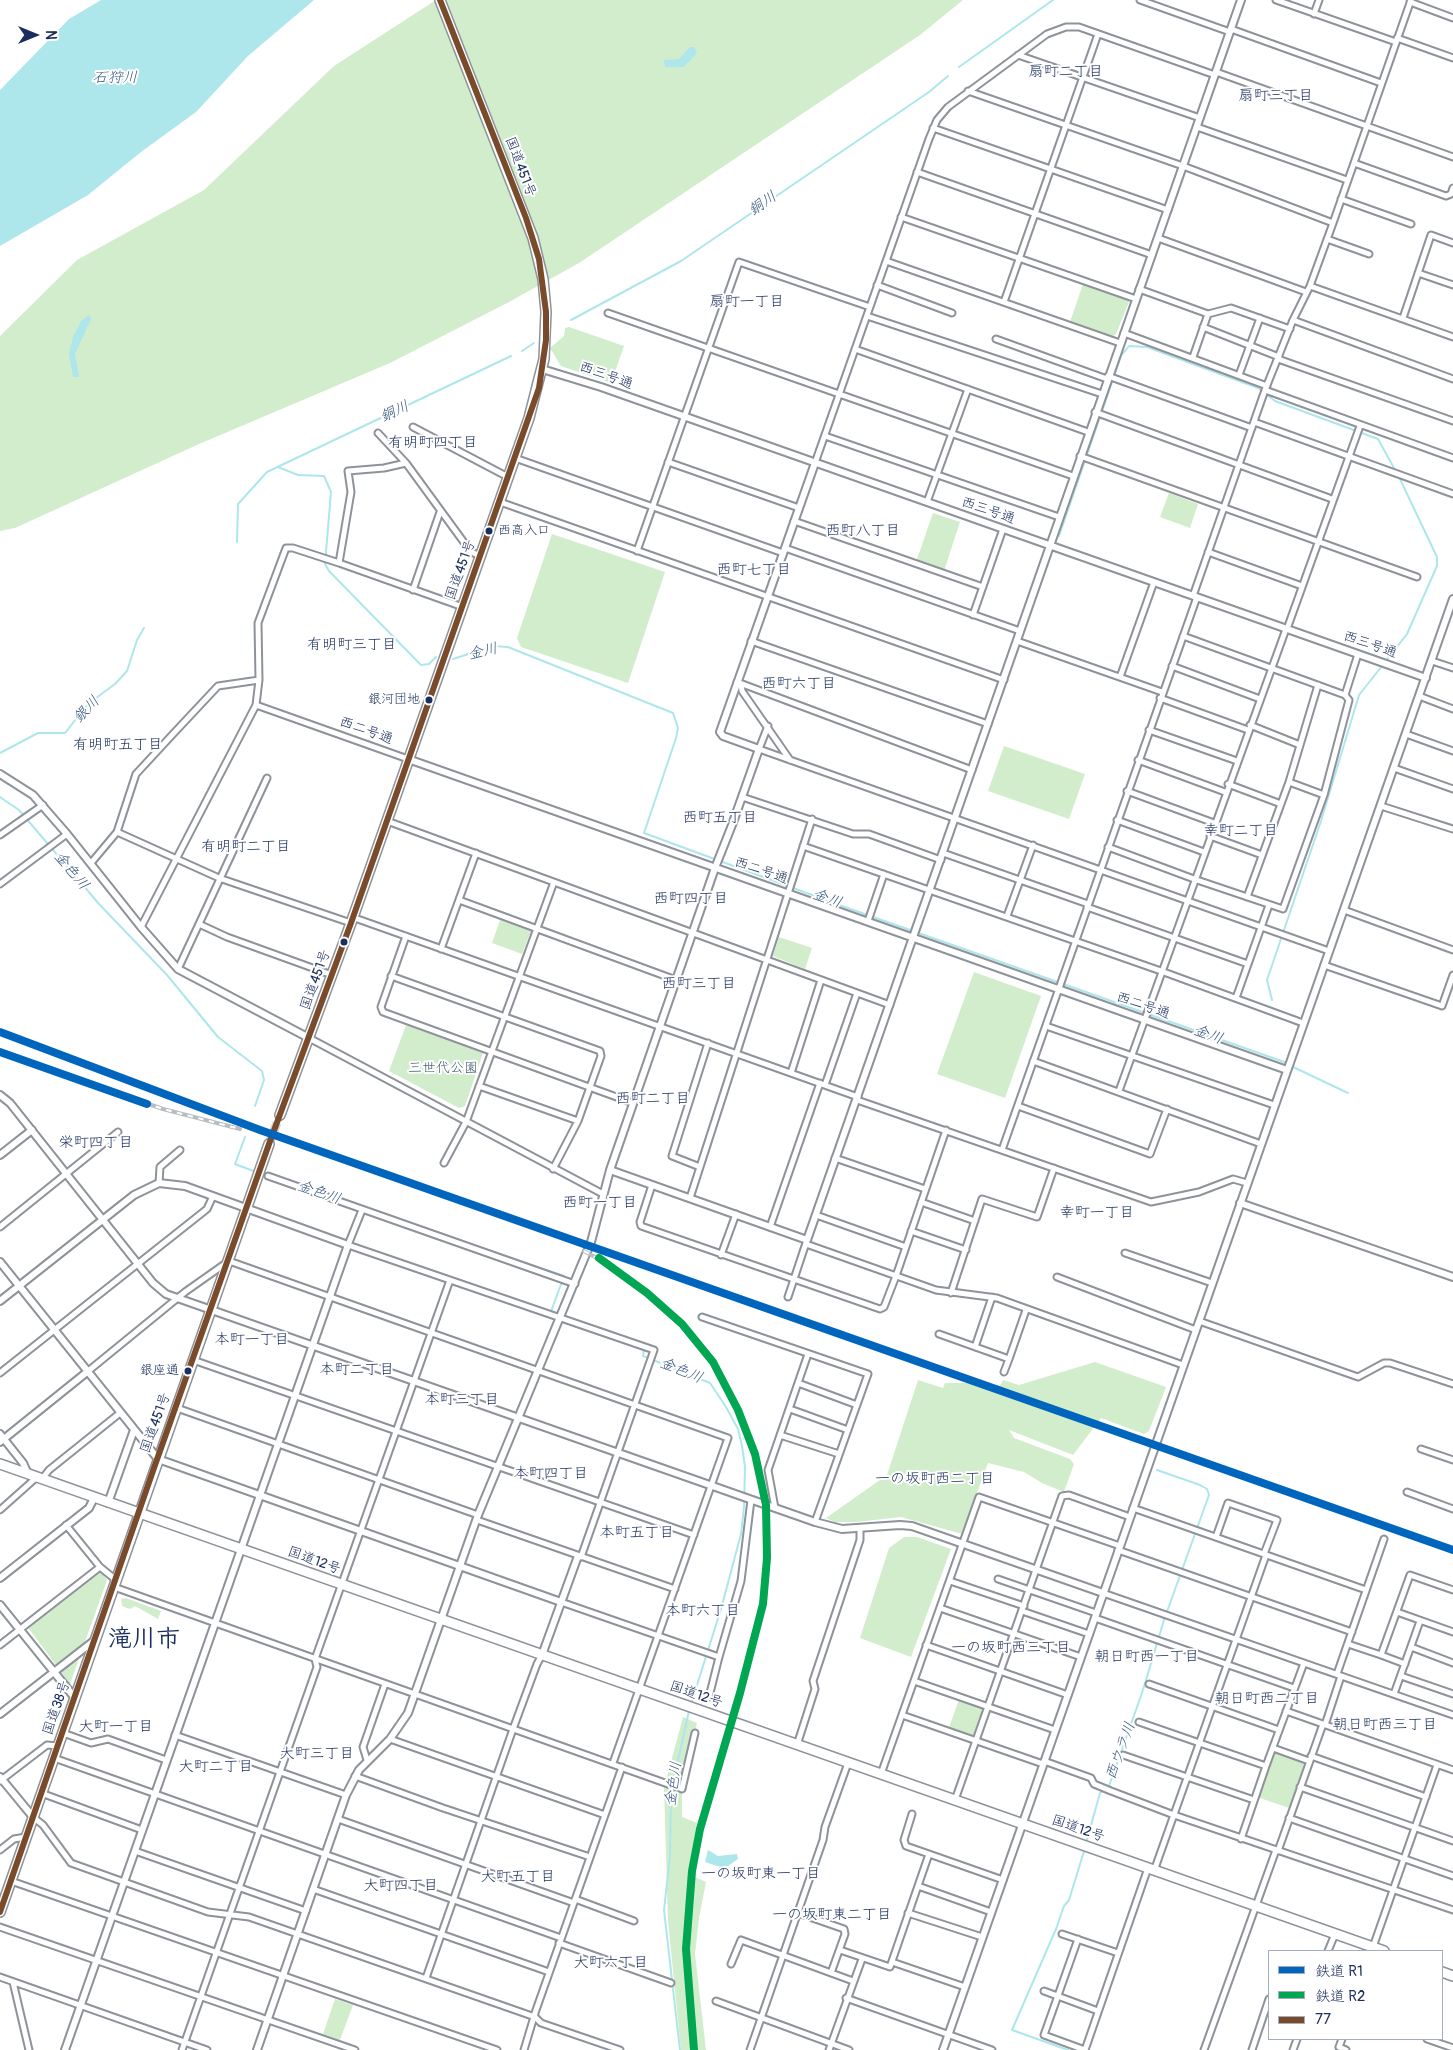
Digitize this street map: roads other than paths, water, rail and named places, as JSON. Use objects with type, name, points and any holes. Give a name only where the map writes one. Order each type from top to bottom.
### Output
[{"type":"highway","name":"国道451号","points":[[280,1115],[352,920],[530,418],[542,370],[546,340],[545,300],[540,266],[533,238],[440,0]]},
{"type":"highway","name":"国道451号","points":[[140,1514],[269,1144]]},
{"type":"highway","name":"国道12号","points":[[0,1464],[1380,1950]]},
{"type":"highway","name":"国道38号","points":[[0,1912],[140,1514]]},
{"type":"street","points":[[1140,0],[1382,82]]},
{"type":"street","points":[[788,1297],[1004,680],[1107,377],[1168,210],[1241,0]]},
{"type":"street","points":[[1276,0],[1453,58]]},
{"type":"street","points":[[1314,14],[1319,0]]},
{"type":"street","points":[[1002,1150],[1183,636],[1208,552],[1239,463],[1293,320],[1310,286],[1411,1],[1453,18]]},
{"type":"street","points":[[1329,951],[759,749],[724,736],[720,732],[933,128],[948,107],[968,91],[1047,34],[1057,29],[1079,27],[1453,157]]},
{"type":"street","points":[[1004,302],[1098,34]]},
{"type":"street","points":[[1018,56],[1200,118]]},
{"type":"street","points":[[968,91],[1183,166],[1333,223]]},
{"type":"street","points":[[1197,127],[1347,180]]},
{"type":"street","points":[[933,128],[1168,210]]},
{"type":"street","points":[[1354,164],[1446,196],[1451,194],[1453,188]]},
{"type":"street","points":[[917,172],[1152,255]]},
{"type":"street","points":[[1341,199],[1411,224]]},
{"type":"street","points":[[901,217],[1136,299]]},
{"type":"street","points":[[1403,318],[1431,236],[1453,243]]},
{"type":"street","points":[[1158,238],[1306,292]]},
{"type":"street","points":[[1327,239],[1369,254]]},
{"type":"street","points":[[886,261],[1120,343]]},
{"type":"street","points":[[637,551],[739,262],[870,307]]},
{"type":"street","points":[[1418,274],[1453,285]]},
{"type":"street","points":[[877,285],[952,313]]},
{"type":"street","points":[[1310,286],[1453,337]]},
{"type":"street","points":[[1139,289],[1208,314],[1231,308],[1290,329]]},
{"type":"street","points":[[608,313],[1073,476]]},
{"type":"street","points":[[1193,357],[1208,314]]},
{"type":"street","points":[[866,316],[1102,394]]},
{"type":"street","points":[[1239,375],[1260,318]]},
{"type":"street","points":[[1293,320],[1453,379]]},
{"type":"street","points":[[1203,327],[1278,358],[1453,421]]},
{"type":"street","points":[[1124,333],[1239,375],[1360,426],[1453,458]]},
{"type":"street","points":[[996,339],[1349,456],[1453,494]]},
{"type":"street","points":[[855,349],[1088,432]]},
{"type":"street","name":"西三号通","points":[[542,370],[561,373],[1426,678]]},
{"type":"street","points":[[927,502],[968,389]]},
{"type":"street","points":[[1095,412],[1239,463],[1332,499]]},
{"type":"street","points":[[1119,1091],[1225,792],[1360,426]]},
{"type":"street","points":[[413,427],[509,477]]},
{"type":"street","points":[[378,433],[406,463],[471,552],[481,556]]},
{"type":"street","points":[[825,436],[1059,517]]},
{"type":"street","points":[[1080,456],[1417,577]]},
{"type":"street","points":[[515,458],[652,507],[1020,631]]},
{"type":"street","points":[[668,462],[799,508]]},
{"type":"street","points":[[339,563],[351,492],[348,471],[384,468],[406,463]]},
{"type":"street","points":[[500,502],[1004,680]]},
{"type":"street","points":[[413,590],[440,512]]},
{"type":"street","points":[[794,521],[983,587]]},
{"type":"street","points":[[973,615],[1003,529]]},
{"type":"street","points":[[141,927],[256,705],[259,680],[258,623],[284,550],[293,548],[463,607]]},
{"type":"street","points":[[1208,552],[1302,586]]},
{"type":"street","points":[[1120,677],[1154,582]]},
{"type":"street","points":[[943,2050],[1274,1105],[1419,696],[1451,612],[1453,599]]},
{"type":"street","points":[[1108,847],[1283,909],[1324,795],[1349,700],[1345,694],[1183,636]]},
{"type":"street","points":[[751,641],[988,724]]},
{"type":"street","points":[[1017,641],[1120,677],[1161,695],[1300,745]]},
{"type":"street","points":[[1345,694],[1358,654]]},
{"type":"street","points":[[1432,661],[1453,668]]},
{"type":"street","points":[[1172,666],[1260,699]]},
{"type":"street","points":[[91,863],[117,832],[136,774],[218,686],[259,680]]},
{"type":"street","points":[[738,683],[790,760]]},
{"type":"street","points":[[738,683],[972,770]]},
{"type":"street","points":[[1247,897],[1281,804],[1318,685]]},
{"type":"street","points":[[1419,696],[1453,709]]},
{"type":"street","name":"西二号通","points":[[256,705],[1287,1070]]},
{"type":"street","points":[[256,2050],[346,1795],[355,1776],[367,1760],[390,1739],[408,1713],[478,1518],[575,1284],[596,1225],[610,1170],[715,868],[768,726]]},
{"type":"street","points":[[1149,730],[1237,761]]},
{"type":"street","points":[[1406,734],[1453,751]]},
{"type":"street","points":[[1138,760],[1225,792]]},
{"type":"street","points":[[1394,768],[1453,789]]},
{"type":"street","points":[[0,774],[27,790],[68,834],[141,927],[178,969],[603,1194]]},
{"type":"street","points":[[178,969],[267,778]]},
{"type":"street","points":[[1288,782],[1324,795]]},
{"type":"street","points":[[1228,784],[1281,804]]},
{"type":"street","points":[[1127,791],[1214,823]]},
{"type":"street","points":[[742,797],[853,834],[869,834],[1020,879],[1173,938],[1248,964]]},
{"type":"street","points":[[0,835],[42,806]]},
{"type":"street","points":[[1380,806],[1453,830]]},
{"type":"street","points":[[690,1198],[812,819]]},
{"type":"street","points":[[1117,820],[1204,852]]},
{"type":"street","points":[[387,821],[890,1005]]},
{"type":"street","points":[[117,832],[219,878],[406,936],[1151,1202],[1199,1192],[1232,1178],[1247,1184]]},
{"type":"street","points":[[0,884],[68,834]]},
{"type":"street","points":[[1210,836],[1262,855]]},
{"type":"street","points":[[1006,916],[1032,845]]},
{"type":"street","points":[[804,846],[1006,916],[1303,1023]]},
{"type":"street","points":[[441,949],[476,853]]},
{"type":"street","points":[[868,922],[884,874]]},
{"type":"street","points":[[444,1163],[466,1122],[554,882]]},
{"type":"street","points":[[458,900],[676,980]]},
{"type":"street","points":[[1236,998],[1269,905]]},
{"type":"street","points":[[1344,910],[1453,950]]},
{"type":"street","points":[[199,924],[227,937],[332,975]]},
{"type":"street","points":[[406,936],[381,1007],[383,1012],[634,1103]]},
{"type":"street","points":[[1324,965],[1442,1006],[1453,975]]},
{"type":"street","points":[[391,976],[600,1051],[601,1056],[578,1121],[553,1168]]},
{"type":"street","points":[[791,1073],[821,980]]},
{"type":"street","points":[[770,1226],[857,993]]},
{"type":"street","points":[[1046,1026],[1274,1105]]},
{"type":"street","points":[[700,1167],[672,1156],[708,1043]]},
{"type":"street","points":[[1034,1061],[1261,1144]]},
{"type":"street","points":[[479,1086],[578,1121]]},
{"type":"street","points":[[0,1095],[6,1098],[159,1289],[179,1299],[815,1522],[842,1529],[900,1525],[912,1526],[1304,1664],[1453,1713]]},
{"type":"street","points":[[1018,1106],[1150,1154],[1167,1109]]},
{"type":"street","points":[[0,1155],[32,1130]]},
{"type":"street","points":[[652,1185],[640,1222],[641,1226],[880,1309],[884,1307],[896,1276],[946,1130]]},
{"type":"street","points":[[0,1227],[118,1132]]},
{"type":"street","points":[[159,1183],[160,1167],[180,1150]]},
{"type":"street","points":[[836,1158],[926,1189]]},
{"type":"street","points":[[951,1293],[982,1199],[1037,1218],[1054,1168]]},
{"type":"street","points":[[610,1170],[770,1226],[807,1242],[936,1290],[992,1297],[1183,1364]]},
{"type":"street","points":[[268,1176],[575,1284]]},
{"type":"street","points":[[0,1301],[142,1190],[159,1183],[177,1184],[560,1319],[654,1350],[601,1503],[513,1729],[426,1978]]},
{"type":"street","points":[[0,1373],[207,1209],[213,1196]]},
{"type":"street","points":[[921,1202],[975,1221]]},
{"type":"street","points":[[1240,1203],[1453,1277]]},
{"type":"street","points":[[65,2050],[329,1296],[362,1210]]},
{"type":"street","points":[[722,1255],[736,1214]]},
{"type":"street","points":[[816,1215],[906,1247]]},
{"type":"street","points":[[911,1231],[966,1250]]},
{"type":"street","points":[[1125,1253],[1212,1284]]},
{"type":"street","points":[[36,1477],[1,1438],[87,1372],[216,1268],[229,1261],[728,1438],[613,1763]]},
{"type":"street","points":[[0,1262],[158,1459],[719,1657]]},
{"type":"street","points":[[1057,1277],[1196,1330]]},
{"type":"street","points":[[182,2050],[317,1667],[315,1659],[430,1331],[450,1280]]},
{"type":"street","points":[[975,1347],[992,1297]]},
{"type":"street","points":[[1004,1372],[1026,1310]]},
{"type":"street","points":[[702,1317],[868,1374],[815,1522]]},
{"type":"street","points":[[1199,1321],[1358,1377],[1384,1363],[1390,1362],[1453,1384]]},
{"type":"street","points":[[939,1334],[1009,1358]]},
{"type":"street","points":[[774,1508],[768,1470],[808,1354]]},
{"type":"street","points":[[193,1360],[694,1535]]},
{"type":"street","points":[[798,1383],[857,1405]]},
{"type":"street","points":[[177,1408],[378,1480],[579,1557],[675,1589]]},
{"type":"street","points":[[790,1409],[848,1430]]},
{"type":"street","points":[[0,1510],[36,1477],[49,1470],[120,1413]]},
{"type":"street","points":[[108,1502],[134,1430]]},
{"type":"street","points":[[780,1435],[839,1454]]},
{"type":"street","points":[[1421,1449],[1453,1460]]},
{"type":"street","points":[[1406,1492],[1453,1509]]},
{"type":"street","points":[[955,1800],[1053,1522],[1065,1495],[1130,1517]]},
{"type":"street","points":[[881,1775],[979,1497],[1053,1522],[1252,1598],[1352,1632]]},
{"type":"street","points":[[0,1578],[89,1508],[94,1498]]},
{"type":"street","points":[[709,1697],[741,1581],[751,1500]]},
{"type":"street","points":[[1078,1939],[1044,2035],[1085,2050],[1118,1953],[1174,1814],[1252,1598],[1276,1520],[1228,1503],[1216,1537]]},
{"type":"street","points":[[1133,1508],[1366,1590]]},
{"type":"street","points":[[66,1525],[115,1584],[215,1623],[682,1789],[696,1733]]},
{"type":"street","points":[[797,1745],[816,1689],[813,1681],[860,1540],[860,1528]]},
{"type":"street","points":[[1204,2050],[1324,1724],[1348,1644],[1384,1539]]},
{"type":"street","points":[[0,1645],[100,1568]]},
{"type":"street","points":[[1381,1655],[1410,1575],[1453,1590]]},
{"type":"street","points":[[998,1579],[1030,1589],[1095,1616],[1294,1688]]},
{"type":"street","points":[[950,1580],[1089,1634]]},
{"type":"street","points":[[0,1605],[75,1698]]},
{"type":"street","points":[[940,1608],[1081,1657]]},
{"type":"street","points":[[1397,1612],[1453,1632]]},
{"type":"street","points":[[1394,1694],[1420,1621]]},
{"type":"street","points":[[0,1714],[95,1640]]},
{"type":"street","points":[[1348,1644],[1405,1664]]},
{"type":"street","points":[[926,1645],[1068,1695]]},
{"type":"street","points":[[1411,1647],[1453,1663]]},
{"type":"street","points":[[1241,1839],[1304,1664]]},
{"type":"street","points":[[1401,1676],[1453,1694]]},
{"type":"street","points":[[914,1681],[1055,1730]]},
{"type":"street","points":[[367,1760],[363,1748],[385,1684]]},
{"type":"street","points":[[1149,1684],[1279,1730]]},
{"type":"street","points":[[1286,1712],[1453,1770]]},
{"type":"street","points":[[902,1714],[1092,1778],[1094,1784],[1111,1792],[1241,1839],[1453,1910]]},
{"type":"street","points":[[1139,1722],[1266,1766]]},
{"type":"street","points":[[63,1733],[91,1743],[108,1739],[166,1760]]},
{"type":"street","points":[[175,1735],[346,1795]]},
{"type":"street","points":[[390,1739],[605,1815]]},
{"type":"street","points":[[58,1746],[47,1745],[1,1779],[33,1817],[43,1825],[72,1864],[208,1912],[249,1917],[297,1933],[535,2017],[541,2022],[620,2050]]},
{"type":"street","points":[[1273,1748],[1426,1796]]},
{"type":"street","points":[[1123,1755],[1254,1800]]},
{"type":"street","points":[[54,1758],[454,1900],[671,1983]]},
{"type":"street","points":[[750,2050],[848,1763]]},
{"type":"street","points":[[1373,1948],[1437,1765]]},
{"type":"street","points":[[524,2050],[549,1972],[622,1767]]},
{"type":"street","points":[[355,1776],[590,1857]]},
{"type":"street","points":[[1300,1787],[1453,1841]]},
{"type":"street","points":[[41,1793],[142,1830]]},
{"type":"street","points":[[912,1814],[904,1840],[906,1846],[1003,1880]]},
{"type":"street","points":[[1289,1818],[1453,1876]]},
{"type":"street","points":[[338,1819],[634,1921]]},
{"type":"street","points":[[0,1850],[14,1839],[26,1837]]},
{"type":"street","points":[[135,1851],[306,1911]]},
{"type":"street","points":[[840,1950],[890,1967],[929,1854]]},
{"type":"street","points":[[11,1881],[216,1954],[283,1975],[497,2050]]},
{"type":"street","points":[[918,1886],[991,1912]]},
{"type":"street","points":[[313,1889],[549,1972]]},
{"type":"street","points":[[798,1913],[844,1929],[845,1934],[831,1973]]},
{"type":"street","points":[[908,1913],[982,1937]]},
{"type":"street","points":[[0,1927],[355,2050]]},
{"type":"street","points":[[1062,1934],[1118,1953]]},
{"type":"street","points":[[1328,1950],[1335,1934]]},
{"type":"street","points":[[731,1964],[741,1940],[853,1981]]},
{"type":"street","points":[[829,2050],[846,1998],[862,1958]]},
{"type":"street","points":[[892,1962],[965,1987]]},
{"type":"street","points":[[0,1977],[207,2050]]},
{"type":"street","points":[[13,1982],[29,2050]]},
{"type":"street","points":[[1044,1991],[1098,2011]]},
{"type":"street","points":[[846,1998],[992,2050]]},
{"type":"street","points":[[716,2001],[849,2050]]},
{"type":"street","points":[[1252,2050],[1268,2002]]},
{"type":"street","points":[[1342,2040],[1339,2047],[1346,2050]]},
{"type":"street","points":[[1430,2040],[1453,2048]]},
{"type":"water","name":"石狩川","points":[[101,0],[314,0],[248,56],[196,112],[141,152],[88,195],[0,246],[0,90],[69,19]]},
{"type":"water","points":[[690,47],[694,47],[697,53],[684,67],[665,67],[664,60],[679,59]]},
{"type":"water","points":[[89,315],[91,319],[75,354],[79,377],[73,377],[69,354],[73,337],[81,321]]},
{"type":"water","points":[[708,1850],[718,1856],[737,1854],[738,1859],[725,1868],[714,1865],[705,1862]]},
{"type":"waterway","name":"銅川","points":[[959,67],[1053,0]]},
{"type":"waterway","name":"銅川","points":[[571,320],[681,261],[929,92],[948,76]]},
{"type":"waterway","name":"銅川","points":[[522,351],[534,343]]},
{"type":"waterway","points":[[1059,536],[1121,356],[1129,346],[1147,347],[1258,388],[1275,401],[1378,439],[1395,470]]},
{"type":"waterway","name":"銅川","points":[[237,542],[238,504],[267,472],[511,356]]},
{"type":"waterway","name":"金川","points":[[278,467],[298,475],[324,476],[331,492],[325,564],[329,571],[421,665],[429,664],[436,657]]},
{"type":"waterway","points":[[1385,662],[1407,634],[1437,566],[1437,557],[1399,477]]},
{"type":"waterway","name":"銀川","points":[[0,753],[38,733],[65,733],[88,704],[115,684],[127,671],[137,640],[144,628]]},
{"type":"waterway","name":"金川","points":[[453,659],[493,646],[508,647],[673,713],[678,728],[676,738],[644,833],[842,906],[1287,1063]]},
{"type":"waterway","points":[[1272,1000],[1267,980],[1321,821],[1359,695],[1382,666]]},
{"type":"waterway","name":"金色川","points":[[0,797],[19,810],[99,904],[167,975],[218,1037],[262,1071],[264,1080],[255,1106]]},
{"type":"waterway","name":"金川","points":[[1291,1066],[1348,1093]]},
{"type":"waterway","name":"金色川","points":[[245,1137],[235,1164],[256,1172]]},
{"type":"waterway","name":"金色川","points":[[438,1233],[564,1276],[549,1317],[644,1349],[643,1356],[710,1383],[738,1429],[745,1467],[741,1534],[721,1609],[691,1704]]},
{"type":"waterway","name":"西ウラ川","points":[[1086,1843],[1100,1793],[1109,1786],[1143,1690],[1164,1620],[1209,1495],[1207,1489],[1200,1485],[1157,1470]]},
{"type":"waterway","name":"金色川","points":[[680,2050],[664,1910],[670,1856],[671,1792],[689,1711]]},
{"type":"waterway","name":"西ウラ川","points":[[1068,2050],[1012,2030],[1056,1929],[1064,1906],[1069,1900],[1085,1848]]},
{"type":"tunnel","points":[[269,1144],[280,1115]]},
{"type":"railway","points":[[0,1032],[260,1130],[1146,1442]]},
{"type":"railway","points":[[0,1052],[163,1109],[240,1129]]},
{"type":"railway","points":[[584,1251],[615,1268],[682,1324],[713,1362],[738,1410],[755,1454],[766,1505],[766,1584],[760,1620],[735,1710]]},
{"type":"railway","points":[[1164,1448],[1453,1550]]},
{"type":"railway","points":[[694,2050],[686,1949],[688,1902],[700,1829],[727,1733]]},
{"type":"rail line","name":"R1","points":[[0,1032],[260,1130],[1453,1550]]},
{"type":"rail line","name":"R1","points":[[0,1052],[147,1104]]},
{"type":"rail line","name":"R2","points":[[599,1258],[647,1293],[682,1324],[713,1362],[738,1410],[755,1454],[766,1505],[767,1558],[763,1604],[740,1693],[700,1829],[692,1871],[686,1949],[694,2050]]},
{"type":"place","name":"西高入口","points":[[489,531]]},
{"type":"place","name":"銀河団地","points":[[429,700]]},
{"type":"place","name":"銀座通","points":[[188,1371]]},
{"type":"district","name":"扇町二丁目","points":[[1066,72]]},
{"type":"district","name":"扇町三丁目","points":[[1276,96]]},
{"type":"district","name":"扇町一丁目","points":[[747,302]]},
{"type":"district","name":"有明町四丁目","points":[[433,443]]},
{"type":"district","name":"西町八丁目","points":[[863,531]]},
{"type":"district","name":"西町七丁目","points":[[754,570]]},
{"type":"district","name":"有明町三丁目","points":[[352,645]]},
{"type":"district","name":"西町六丁目","points":[[799,684]]},
{"type":"district","name":"有明町五丁目","points":[[118,745]]},
{"type":"district","name":"西町五丁目","points":[[720,818]]},
{"type":"district","name":"幸町二丁目","points":[[1241,831]]},
{"type":"district","name":"有明町二丁目","points":[[246,847]]},
{"type":"district","name":"西町四丁目","points":[[691,899]]},
{"type":"district","name":"西町三丁目","points":[[699,984]]},
{"type":"district","name":"西町二丁目","points":[[653,1099]]},
{"type":"district","name":"栄町四丁目","points":[[96,1143]]},
{"type":"district","name":"西町一丁目","points":[[600,1203]]},
{"type":"district","name":"幸町一丁目","points":[[1097,1213]]},
{"type":"district","name":"本町一丁目","points":[[252,1340]]},
{"type":"district","name":"本町二丁目","points":[[357,1370]]},
{"type":"district","name":"本町三丁目","points":[[462,1400]]},
{"type":"district","name":"本町四丁目","points":[[551,1474]]},
{"type":"district","name":"一の坂町西二丁目","points":[[935,1479]]},
{"type":"district","name":"本町五丁目","points":[[637,1533]]},
{"type":"district","name":"本町六丁目","points":[[703,1611]]},
{"type":"district","name":"滝川市","points":[[144,1640]]},
{"type":"district","name":"一の坂町西三丁目","points":[[1011,1648]]},
{"type":"district","name":"朝日町西一丁目","points":[[1147,1657]]},
{"type":"district","name":"朝日町西二丁目","points":[[1267,1699]]},
{"type":"district","name":"朝日町西三丁目","points":[[1385,1725]]},
{"type":"district","name":"大町一丁目","points":[[116,1727]]},
{"type":"district","name":"大町三丁目","points":[[317,1754]]},
{"type":"district","name":"大町二丁目","points":[[216,1767]]},
{"type":"district","name":"一の坂町東一丁目","points":[[761,1874]]},
{"type":"district","name":"大町五丁目","points":[[518,1877]]},
{"type":"district","name":"大町四丁目","points":[[401,1886]]},
{"type":"district","name":"一の坂町東二丁目","points":[[832,1915]]},
{"type":"district","name":"大町六丁目","points":[[611,1963]]},
{"type":"park label","name":"三世代公園","points":[[443,1068]]}]
